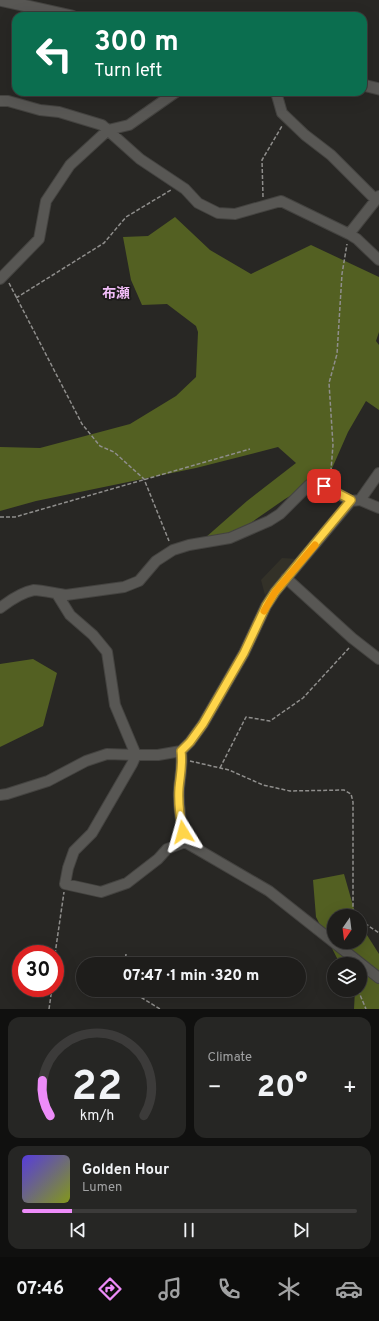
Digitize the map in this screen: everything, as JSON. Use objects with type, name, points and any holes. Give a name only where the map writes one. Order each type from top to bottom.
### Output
[{"type":"main road","points":[[0,0],[54,12]]},
{"type":"main road","points":[[367,86],[379,89]]},
{"type":"street","points":[[2,277],[39,239],[46,202],[70,165],[108,130],[129,125],[170,96]]},
{"type":"street","points":[[277,96],[282,113],[305,135],[378,198],[349,234]]},
{"type":"street","points":[[0,101],[8,101],[40,110],[59,112],[102,125],[140,159],[186,189],[198,203],[218,213],[235,214],[281,201],[349,234],[357,239],[379,260]]},
{"type":"street","points":[[379,473],[286,578],[266,606],[244,653],[203,724],[182,755],[179,790],[181,822],[185,842],[268,891],[379,978]]},
{"type":"street","points":[[0,608],[11,600],[35,590],[66,594],[124,587],[139,581],[156,561],[173,550],[189,545],[230,538],[269,521],[280,514],[309,485],[324,486],[379,508]]},
{"type":"street","points":[[286,578],[356,641],[379,659]]},
{"type":"street","points":[[57,594],[70,614],[93,635],[107,652],[115,705],[136,755],[92,833],[74,851],[68,868],[65,884],[101,892],[107,890],[127,883],[158,859],[167,849],[185,842]]},
{"type":"street","points":[[0,794],[7,794],[48,781],[86,761],[107,754],[182,755]]},
{"type":"path","points":[[263,206],[262,160],[286,117]]},
{"type":"path","points":[[16,298],[104,243],[126,217],[179,185]]},
{"type":"path","points":[[324,486],[331,470],[333,445],[329,383],[337,354],[342,274],[349,234]]},
{"type":"path","points":[[2,277],[16,298],[82,424],[100,446],[114,452],[144,479],[173,550]]},
{"type":"path","points":[[0,517],[15,517],[250,449]]},
{"type":"path","points":[[220,768],[246,717],[270,721],[303,698],[356,641]]},
{"type":"path","points":[[182,755],[229,770],[263,785],[290,790],[344,790],[351,794],[353,802],[353,909]]},
{"type":"path","points":[[56,945],[65,884]]},
{"type":"path","points":[[367,925],[379,933]]},
{"type":"path","points":[[49,1009],[51,997]]},
{"type":"path","points":[[140,997],[160,1009]]},
{"type":"path","points":[[361,997],[366,1009]]},
{"type":"shaded area","points":[[282,558],[298,559],[265,595],[261,580]]},
{"type":"green space","points":[[175,217],[210,250],[251,274],[311,245],[379,277],[379,332],[376,341],[379,345],[379,410],[366,401],[348,432],[330,473],[285,499],[249,524],[210,544],[205,538],[247,501],[296,463],[278,447],[196,468],[36,501],[0,511],[0,447],[40,448],[130,424],[176,396],[196,377],[198,332],[196,326],[167,304],[142,305],[131,280],[123,237],[148,236]]},
{"type":"green space","points":[[33,659],[57,673],[43,726],[0,747],[0,664]]},
{"type":"green space","points":[[344,874],[354,909],[327,909],[327,939],[316,917],[313,880]]},
{"type":"green space","points":[[367,935],[379,954],[379,1009],[354,1009],[355,997],[367,997],[367,957],[336,957],[332,949],[367,949]]},
{"type":"slow traffic","points":[[264,611],[275,592],[315,545]]},
{"type":"district","name":"布瀬","points":[[116,293]]},
{"type":"route","points":[[183,832],[179,790],[182,759],[181,751],[190,742],[203,724],[244,653],[266,606],[275,592],[351,500],[324,486]]}]
